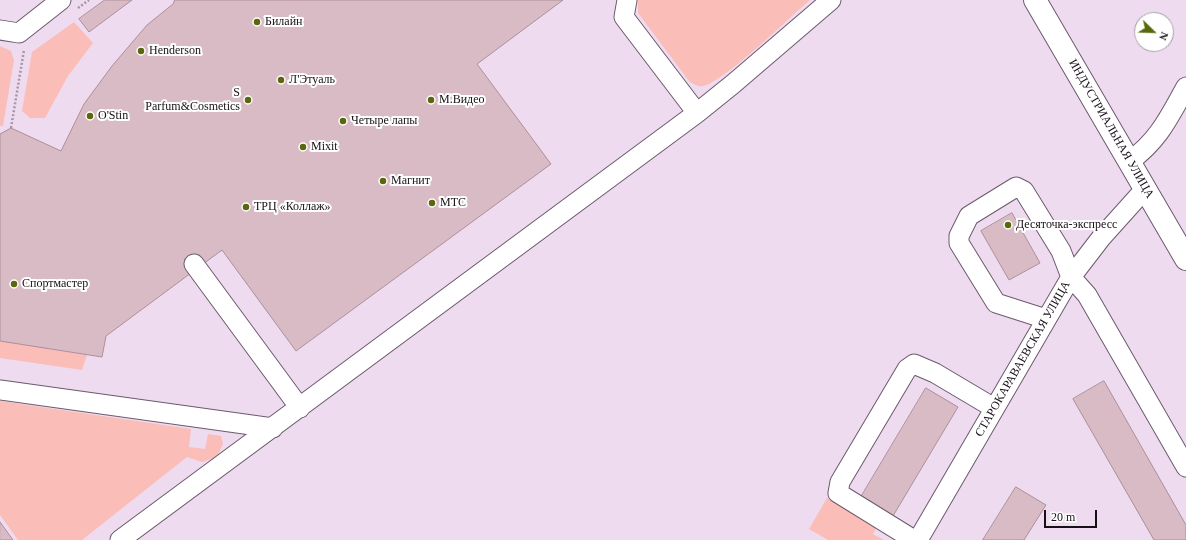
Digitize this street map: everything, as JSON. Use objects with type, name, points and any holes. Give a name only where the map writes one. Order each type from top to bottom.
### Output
[{"type":"highway","name":"ИНДУСТРИАЛЬНАЯ УЛИЦА","points":[[1035,0],[1186,259]]},
{"type":"street","points":[[0,30],[19,33],[61,0]]},
{"type":"street","points":[[627,0],[624,17],[697,113]]},
{"type":"street","points":[[120,540],[697,113],[733,84],[830,0]]},
{"type":"street","points":[[1130,161],[1146,150],[1158,136],[1186,87]]},
{"type":"street","points":[[1046,319],[1002,306],[992,299],[959,243],[959,236],[969,216],[1012,188],[1021,187],[1061,251],[1071,277],[1087,295],[1186,467]]},
{"type":"street","name":"СТАРОКАРАВАЕВСКАЯ УЛИЦА","points":[[918,540],[1071,277],[1101,238],[1146,189]]},
{"type":"street","points":[[194,264],[300,408]]},
{"type":"street","points":[[914,540],[838,493],[840,482],[907,369],[914,364],[935,373],[994,408]]},
{"type":"street","points":[[0,390],[273,428]]},
{"type":"path","points":[[11,128],[25,46]]},
{"type":"shaded area","points":[[638,0],[810,0],[741,62],[713,82],[701,86],[689,81],[638,13]]},
{"type":"shaded area","points":[[74,22],[93,43],[68,76],[45,118],[30,118],[22,111],[32,52]]},
{"type":"shaded area","points":[[0,46],[11,51],[14,60],[3,126],[0,126]]},
{"type":"shaded area","points":[[0,329],[51,338],[49,349],[87,355],[82,370],[0,358]]},
{"type":"shaded area","points":[[0,401],[191,429],[189,447],[205,449],[208,434],[221,436],[223,444],[217,457],[202,462],[187,457],[82,540],[18,540],[0,515]]},
{"type":"shaded area","points":[[827,498],[877,527],[873,534],[884,540],[828,540],[809,529]]},
{"type":"building","points":[[105,0],[132,0],[89,32],[79,19]]},
{"type":"building","name":"ТРЦ «Коллаж»","points":[[175,0],[563,0],[477,64],[551,164],[296,351],[222,250],[106,336],[102,357],[0,341],[0,134],[11,128],[61,151],[84,104],[112,66],[147,25],[173,4]]},
{"type":"building","points":[[1012,213],[1040,263],[1009,280],[981,231]]},
{"type":"building","points":[[1104,381],[1186,525],[1186,540],[1154,540],[1073,399]]},
{"type":"building","points":[[926,388],[958,407],[893,516],[861,497]]},
{"type":"building","points":[[1016,487],[1046,505],[1024,540],[983,540]]},
{"type":"building","points":[[0,522],[13,540],[0,540]]},
{"type":"place","name":"Билайн","points":[[257,22]]},
{"type":"place","name":"Henderson","points":[[141,51]]},
{"type":"place","name":"Л'Этуаль","points":[[281,80]]},
{"type":"place","name":"S Parfum&Cosmetics","points":[[248,100]]},
{"type":"place","name":"М.Видео","points":[[431,100]]},
{"type":"place","name":"O'Stin","points":[[90,116]]},
{"type":"place","name":"Четыре лапы","points":[[343,121]]},
{"type":"place","name":"Mixit","points":[[303,147]]},
{"type":"place","name":"Магнит","points":[[383,181]]},
{"type":"place","name":"МТС","points":[[432,203]]},
{"type":"place","name":"ТРЦ «Коллаж»","points":[[246,207]]},
{"type":"place","name":"Десяточка-экспресс","points":[[1008,225]]},
{"type":"place","name":"Спортмастер","points":[[14,284]]}]
